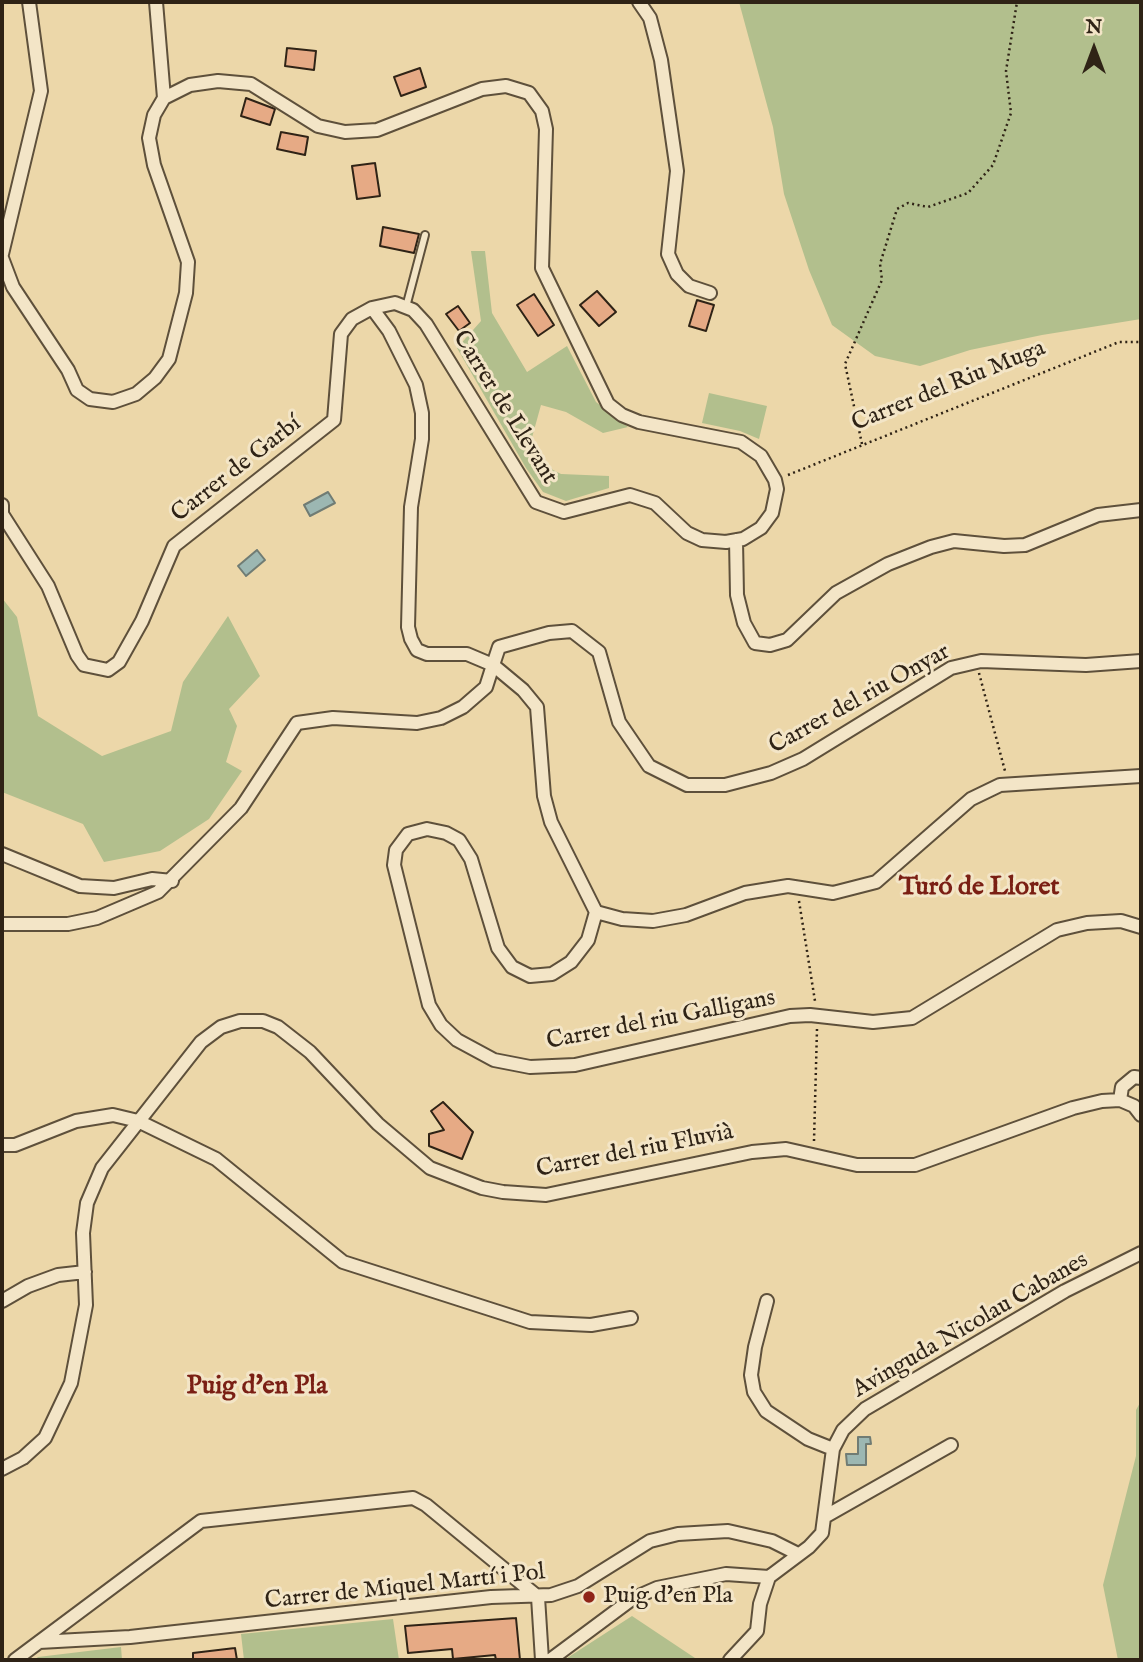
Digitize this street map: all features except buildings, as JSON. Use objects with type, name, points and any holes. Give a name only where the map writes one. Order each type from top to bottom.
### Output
[{"type":"street","points":[[29,2],[41,92],[2,256],[13,287],[68,370],[77,390],[90,399],[113,401],[136,394],[155,378],[169,359],[186,293],[188,262],[154,165],[149,138],[154,115],[164,98],[190,85],[218,81],[251,84],[318,126],[345,132],[377,130],[482,89],[506,86],[529,93],[542,111],[546,129],[542,268],[608,404],[622,415],[639,422],[741,442],[761,456],[775,480],[777,488],[772,513],[761,528],[736,540],[737,595],[744,623],[755,643],[770,645],[787,640],[836,593],[888,564],[931,547],[954,541],[1004,546],[1025,545],[1098,515],[1141,510]]},
{"type":"street","points":[[156,2],[164,98]]},
{"type":"street","points":[[639,2],[650,18],[662,60],[677,171],[668,254],[677,274],[689,286],[710,293]]},
{"type":"street","points":[[406,307],[395,303],[372,308],[389,331],[416,385],[422,412],[422,439],[411,507],[408,627],[411,639],[417,650],[427,654],[467,654],[493,665],[523,690],[537,707],[544,796],[551,822],[596,912],[622,919],[653,921],[686,915],[745,893],[797,887],[833,893],[876,882],[971,799],[1000,785],[1141,776]]},
{"type":"street","name":"Carrer de Llevant","points":[[406,307],[413,310],[426,324],[536,502],[564,512],[630,495],[655,503],[702,540],[736,540]]},
{"type":"street","name":"Carrer de Garbí","points":[[2,505],[2,514],[48,586],[77,655],[84,665],[108,670],[119,662],[142,621],[174,546],[334,420],[341,334],[352,319],[372,308]]},
{"type":"street","name":"Carrer del riu Onyar","points":[[493,665],[499,647],[550,633],[572,631],[599,652],[619,722],[649,766],[687,785],[725,785],[771,773],[803,759],[905,693],[951,668],[976,662],[1086,665],[1141,661]]},
{"type":"street","points":[[2,923],[68,924],[97,918],[158,892],[172,881],[241,808],[297,723],[333,718],[417,723],[441,718],[463,707],[486,687],[493,665]]},
{"type":"street","name":"Carrer del riu Galligans","points":[[596,912],[588,940],[570,962],[552,974],[530,976],[512,967],[498,948],[471,859],[459,840],[446,833],[427,829],[408,834],[396,849],[394,865],[429,1005],[441,1025],[457,1040],[494,1060],[530,1067],[575,1065],[790,1016],[873,1022],[912,1018],[1057,930],[1087,923],[1121,921],[1141,927]]},
{"type":"street","points":[[2,854],[80,886],[114,888],[152,879],[172,881]]},
{"type":"street","name":"Carrer del riu Fluvià","points":[[2,1469],[23,1458],[46,1438],[71,1383],[86,1305],[83,1233],[87,1203],[102,1167],[201,1042],[221,1027],[240,1021],[263,1021],[290,1034],[379,1125],[430,1167],[482,1188],[546,1195],[752,1152],[786,1149],[814,1153],[857,1165],[915,1165],[1073,1108],[1102,1101],[1121,1100]]},
{"type":"street","points":[[1141,1078],[1134,1077],[1122,1087],[1121,1100],[1134,1106],[1141,1115]]},
{"type":"street","points":[[2,1145],[15,1145],[76,1121],[113,1115],[138,1121],[216,1159],[343,1262],[530,1322],[591,1325],[631,1318]]},
{"type":"street","name":"Avinguda Nicolau Cabanes","points":[[769,1577],[822,1533],[833,1449],[843,1430],[865,1409],[1065,1291],[1141,1254]]},
{"type":"street","points":[[2,1301],[8,1295],[58,1275],[85,1272]]},
{"type":"street","points":[[767,1301],[751,1375],[754,1392],[766,1411],[808,1439],[833,1449]]},
{"type":"street","points":[[826,1516],[951,1445]]},
{"type":"street","points":[[15,1660],[201,1521],[413,1498],[426,1505],[538,1597],[542,1660]]},
{"type":"street","name":"Carrer de Miquel Martí i Pol","points":[[40,1642],[130,1637],[491,1597],[538,1597],[578,1586],[636,1549],[678,1534],[728,1531],[772,1541],[799,1554]]},
{"type":"street","points":[[550,1660],[632,1599],[657,1588],[726,1574],[769,1577],[760,1604],[757,1631],[730,1660]]},
{"type":"lane","points":[[406,307],[425,235]]},
{"type":"path","points":[[862,444],[845,364],[882,280],[880,264],[897,209],[908,202],[928,207],[968,193],[993,165],[1011,113],[1006,71],[1017,2]]},
{"type":"path","name":"Carrer del Riu Muga","points":[[775,480],[1119,342],[1141,342]]},
{"type":"path","points":[[976,662],[1009,785]]},
{"type":"path","points":[[797,887],[817,1016],[814,1153]]},
{"type":"green space","points":[[739,2],[1141,2],[1141,319],[970,350],[920,366],[875,356],[832,325],[809,270],[784,194],[773,127]]},
{"type":"green space","points":[[471,251],[485,251],[492,313],[527,372],[567,346],[596,402],[628,427],[603,433],[566,412],[541,405],[531,441],[553,470],[561,474],[609,476],[609,488],[566,501],[543,492],[526,468],[457,348],[481,321]]},
{"type":"green space","points":[[709,393],[767,406],[759,439],[740,431],[702,423]]},
{"type":"green space","points":[[2,598],[17,617],[38,716],[102,756],[171,731],[183,682],[228,616],[260,676],[229,709],[237,726],[226,762],[242,771],[209,819],[160,851],[104,862],[83,824],[2,792]]},
{"type":"green space","points":[[1141,1401],[1141,1660],[1118,1660],[1103,1585],[1136,1456],[1136,1410]]},
{"type":"green space","points":[[632,1616],[698,1660],[564,1660]]},
{"type":"green space","points":[[393,1619],[399,1660],[244,1660],[241,1634]]},
{"type":"green space","points":[[121,1647],[122,1660],[34,1660],[38,1657]]},
{"type":"water","points":[[328,492],[335,503],[310,516],[304,505]]},
{"type":"water","points":[[257,550],[265,560],[246,576],[238,566]]},
{"type":"water","points":[[858,1437],[870,1437],[871,1444],[866,1444],[866,1465],[847,1465],[846,1454],[858,1454]]},
{"type":"place","name":"Puig d'en Pla","points":[[589,1597]]},
{"type":"district","name":"Turó de Lloret","points":[[979,889]]},
{"type":"district","name":"Puig d'en Pla","points":[[257,1388]]}]
